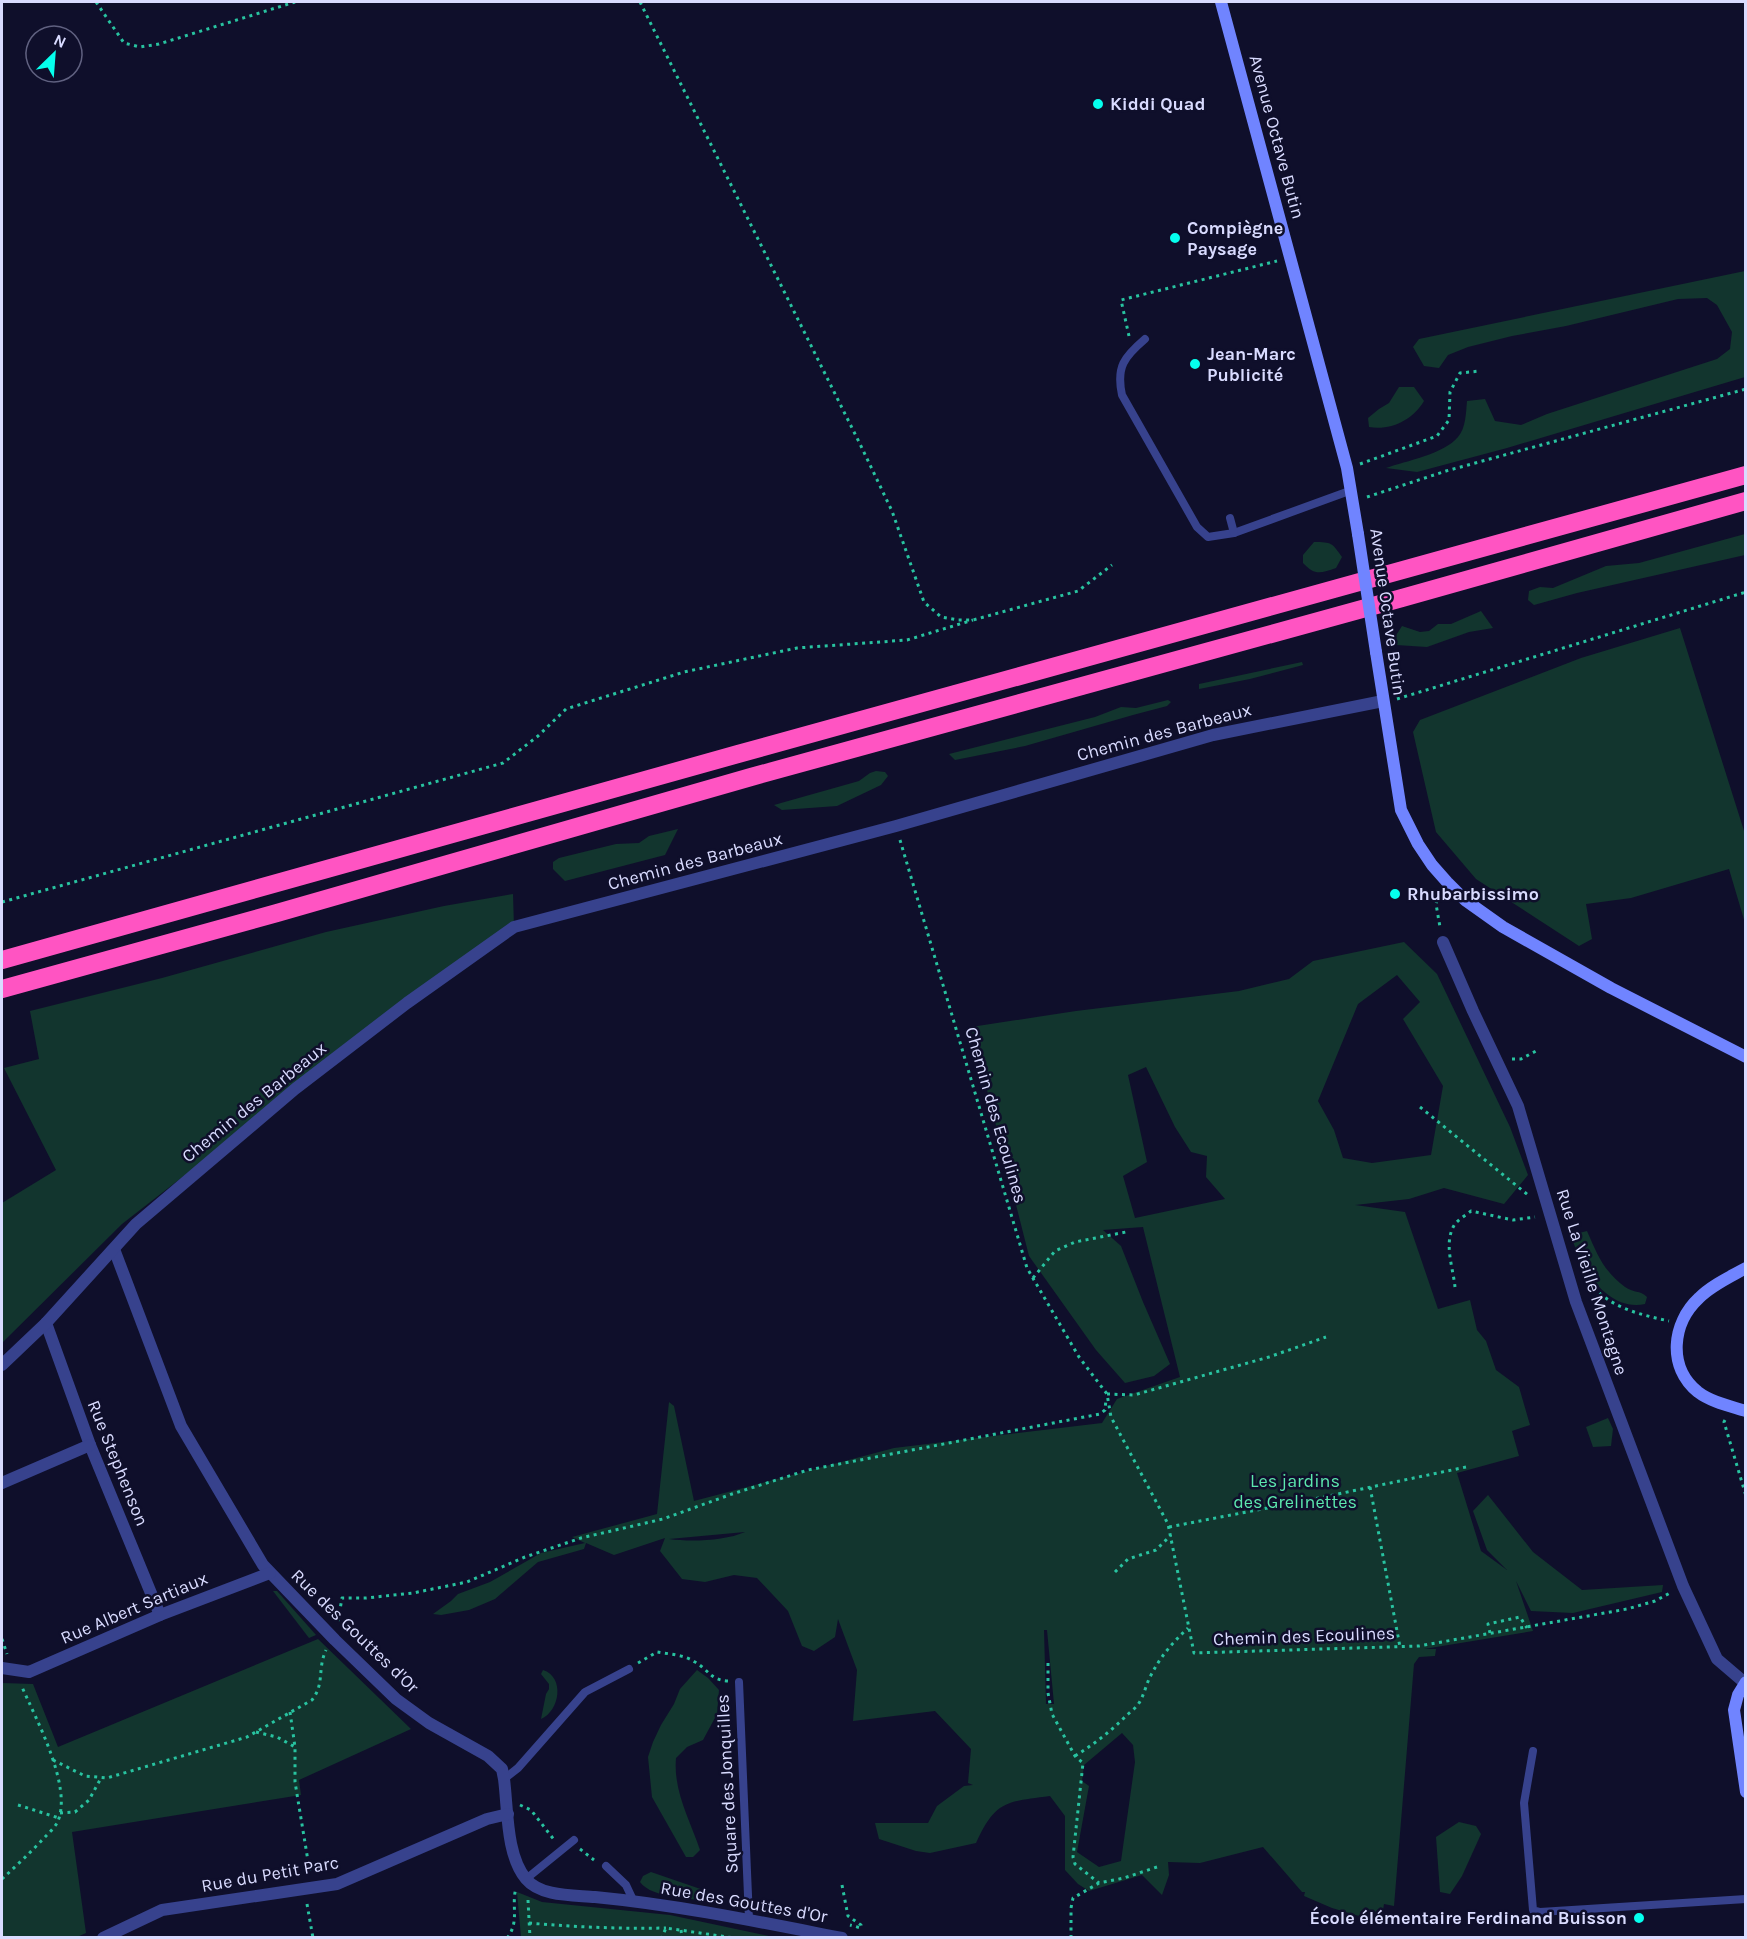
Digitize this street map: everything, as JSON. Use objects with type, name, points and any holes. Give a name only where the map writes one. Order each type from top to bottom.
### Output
[{"type":"highway","points":[[2,960],[1746,475]]},
{"type":"highway","points":[[2,989],[751,777],[1746,501]]},
{"type":"main road","name":"Avenue Octave Butin","points":[[1221,2],[1347,468],[1401,810],[1418,844],[1432,865],[1465,900],[1503,927],[1611,988],[1746,1057]]},
{"type":"main road","points":[[1746,1268],[1700,1296],[1688,1309],[1680,1324],[1676,1347],[1680,1364],[1688,1381],[1699,1392],[1715,1401],[1746,1411]]},
{"type":"main road","points":[[1745,1682],[1734,1710],[1746,1791]]},
{"type":"street","name":"Chemin des Barbeaux","points":[[2,1365],[46,1323],[136,1224],[294,1089],[406,1003],[514,927],[896,826],[1213,735],[1383,700]]},
{"type":"street","name":"Rue La Vieille Montagne","points":[[1443,942],[1518,1106],[1576,1302],[1683,1586],[1717,1659],[1745,1682]]},
{"type":"street","name":"Rue des Gouttes d'Or","points":[[114,1249],[181,1426],[263,1565],[396,1699],[429,1723],[488,1756],[502,1768],[511,1851],[517,1867],[528,1881],[550,1892],[633,1900],[845,1935]]},
{"type":"street","name":"Rue Stephenson","points":[[46,1323],[90,1445],[160,1615]]},
{"type":"street","points":[[2,1483],[90,1445]]},
{"type":"street","name":"Rue Albert Sartiaux","points":[[7,1669],[29,1672],[160,1615],[270,1574]]},
{"type":"street","name":"Rue du Petit Parc","points":[[104,1938],[162,1910],[337,1884],[508,1808]]},
{"type":"lane","points":[[1145,339],[1126,356],[1118,378],[1122,395],[1197,527],[1208,537],[1234,532],[1353,495]]},
{"type":"lane","points":[[1230,518],[1234,532]]},
{"type":"lane","points":[[504,1779],[518,1768],[585,1692],[628,1669]]},
{"type":"lane","name":"Square des Jonquilles","points":[[739,1683],[749,1919]]},
{"type":"lane","points":[[1533,1751],[1524,1803],[1533,1910],[1540,1912],[1746,1899]]},
{"type":"lane","points":[[528,1881],[573,1841]]},
{"type":"lane","points":[[606,1866],[626,1885],[633,1900]]},
{"type":"path","points":[[96,2],[124,43],[140,47],[159,44],[295,2]]},
{"type":"path","points":[[640,2],[892,511],[924,602],[941,617],[973,620]]},
{"type":"path","points":[[1132,351],[1121,300],[1290,257]]},
{"type":"path","points":[[1347,468],[1437,436],[1449,420],[1450,392],[1460,373],[1480,371]]},
{"type":"path","points":[[1353,495],[1746,389]]},
{"type":"path","points":[[2,902],[503,764],[538,736],[566,709],[684,672],[797,648],[907,640],[1078,591],[1112,564]]},
{"type":"path","points":[[1383,700],[1396,700],[1746,592]]},
{"type":"path","name":"Chemin des Ecoulines","points":[[896,826],[1027,1268],[1079,1357],[1107,1394],[1111,1417],[1169,1527],[1194,1653],[1419,1646],[1627,1609],[1655,1601],[1683,1586]]},
{"type":"path","points":[[1443,942],[1436,904],[1437,895],[1447,882]]},
{"type":"path","points":[[1515,1060],[1538,1050]]},
{"type":"path","points":[[1420,1107],[1548,1212]]},
{"type":"path","points":[[1455,1287],[1449,1250],[1451,1233],[1456,1222],[1471,1211],[1513,1220],[1531,1218],[1548,1212]]},
{"type":"path","points":[[1033,1279],[1054,1251],[1075,1242],[1126,1232]]},
{"type":"path","points":[[1582,1272],[1614,1305],[1636,1314],[1680,1324]]},
{"type":"path","points":[[339,1620],[342,1598],[413,1593],[468,1582],[525,1557],[581,1538],[663,1519],[808,1470],[1100,1414],[1104,1410],[1107,1394],[1134,1395],[1269,1357],[1326,1337]]},
{"type":"path","points":[[1730,1406],[1724,1422],[1746,1496]]},
{"type":"path","points":[[1169,1527],[1466,1467]]},
{"type":"path","points":[[1370,1486],[1400,1647]]},
{"type":"path","points":[[1115,1572],[1128,1559],[1156,1550],[1170,1535]]},
{"type":"path","points":[[1490,1633],[1488,1624],[1520,1617],[1527,1628]]},
{"type":"path","points":[[1075,1756],[1107,1735],[1139,1704],[1161,1656],[1188,1628]]},
{"type":"path","points":[[54,1760],[85,1776],[107,1778],[247,1737],[312,1700],[318,1692],[321,1680],[320,1663],[327,1647],[335,1640]]},
{"type":"path","points":[[628,1669],[657,1652],[695,1661],[716,1680],[739,1683]]},
{"type":"path","points":[[1048,1663],[1048,1693],[1052,1714],[1075,1756],[1083,1764],[1073,1857],[1075,1864],[1099,1883]]},
{"type":"path","points":[[2,1879],[56,1824],[62,1793],[54,1760],[20,1682],[7,1669]]},
{"type":"path","points":[[290,1712],[295,1747],[295,1782],[310,1875]]},
{"type":"path","points":[[256,1732],[277,1737],[295,1747]]},
{"type":"path","points":[[18,1805],[59,1815],[75,1812],[89,1800],[102,1778]]},
{"type":"path","points":[[508,1808],[521,1806],[531,1810],[563,1850]]},
{"type":"path","points":[[573,1841],[597,1862],[606,1866]]},
{"type":"path","points":[[1071,1938],[1073,1898],[1099,1883],[1124,1878],[1157,1867]]},
{"type":"path","points":[[507,1938],[513,1931],[515,1922],[514,1891],[528,1881],[530,1938]]},
{"type":"path","points":[[842,1885],[848,1916],[861,1925],[861,1928],[849,1925],[845,1935]]},
{"type":"path","points":[[305,1889],[313,1938]]},
{"type":"path","points":[[529,1923],[601,1929],[666,1928],[734,1938]]},
{"type":"path","points":[[662,1937],[666,1928]]},
{"type":"path","points":[[681,1930],[682,1938]]},
{"type":"path","points":[[700,1932],[701,1938]]},
{"type":"green space","points":[[1745,271],[1745,377],[1507,448],[1417,472],[1386,468],[1414,460],[1452,443],[1463,429],[1467,401],[1485,399],[1495,421],[1521,425],[1547,414],[1717,359],[1730,349],[1732,332],[1717,305],[1707,298],[1678,299],[1468,347],[1448,355],[1439,368],[1424,366],[1413,347],[1419,339]]},
{"type":"green space","points":[[1399,387],[1414,387],[1424,401],[1414,414],[1400,423],[1393,426],[1369,427],[1368,418],[1389,403]]},
{"type":"green space","points":[[1745,534],[1745,555],[1534,605],[1528,600],[1529,591],[1540,587],[1553,588],[1606,566],[1639,563]]},
{"type":"green space","points":[[1314,542],[1328,543],[1336,549],[1342,557],[1336,568],[1315,572],[1303,563],[1303,555]]},
{"type":"green space","points":[[1481,611],[1493,628],[1469,632],[1427,647],[1396,645],[1395,637],[1402,626],[1420,632],[1429,631],[1438,624],[1451,624]]},
{"type":"green space","points":[[1680,628],[1745,834],[1745,923],[1729,869],[1631,898],[1586,904],[1592,939],[1579,946],[1476,879],[1436,832],[1413,732],[1420,720],[1581,658]]},
{"type":"green space","points":[[1302,662],[1303,665],[1250,679],[1199,689],[1199,684]]},
{"type":"green space","points":[[1168,700],[1171,702],[1167,706],[1025,746],[955,760],[949,754],[1095,717],[1121,707],[1136,708]]},
{"type":"green space","points":[[876,771],[885,772],[888,776],[881,785],[837,806],[782,810],[774,805],[859,781]]},
{"type":"green space","points":[[678,829],[665,855],[565,881],[553,869],[553,862],[559,858],[616,844],[639,843],[649,836]]},
{"type":"green space","points":[[513,894],[514,927],[406,1003],[122,1224],[2,1343],[2,1203],[56,1170],[4,1068],[39,1059],[30,1011],[162,978],[326,932],[444,906]]},
{"type":"green space","name":"Les jardins des Grelinettes","points":[[1404,942],[1437,974],[1510,1127],[1528,1175],[1504,1204],[1444,1188],[1409,1199],[1355,1205],[1405,1212],[1438,1309],[1470,1300],[1477,1330],[1486,1341],[1496,1370],[1519,1387],[1530,1425],[1512,1431],[1519,1456],[1457,1473],[1481,1551],[1507,1570],[1487,1550],[1473,1511],[1488,1495],[1533,1552],[1582,1590],[1663,1585],[1662,1592],[1573,1613],[1531,1611],[1516,1581],[1533,1631],[1424,1649],[1436,1649],[1435,1656],[1419,1657],[1414,1664],[1394,1906],[1384,1904],[1376,1921],[1332,1908],[1304,1896],[1305,1892],[1302,1892],[1263,1847],[1200,1863],[1168,1862],[1169,1875],[1162,1895],[1142,1875],[1089,1891],[1078,1884],[1065,1870],[1065,1816],[1050,1796],[1013,1802],[1004,1806],[990,1818],[976,1843],[930,1853],[879,1839],[875,1823],[928,1823],[937,1806],[964,1786],[973,1785],[968,1783],[971,1749],[935,1711],[853,1721],[857,1670],[838,1619],[835,1637],[814,1651],[802,1646],[788,1611],[757,1578],[734,1575],[705,1582],[682,1579],[660,1551],[665,1538],[614,1555],[586,1543],[584,1549],[538,1562],[495,1599],[469,1610],[441,1615],[433,1614],[458,1594],[490,1582],[541,1553],[585,1543],[572,1537],[657,1514],[669,1402],[674,1406],[694,1501],[894,1448],[1102,1423],[1117,1399],[1180,1377],[1143,1227],[1103,1230],[1121,1246],[1170,1364],[1154,1376],[1125,1383],[1096,1350],[1029,1256],[971,1027],[1076,1011],[1239,991],[1289,979],[1313,961]],"holes":[[[1397,975],[1420,1002],[1403,1019],[1443,1086],[1431,1155],[1372,1163],[1343,1158],[1334,1130],[1318,1101],[1358,1004]],[[1146,1067],[1175,1127],[1191,1152],[1207,1156],[1206,1177],[1225,1199],[1135,1218],[1123,1176],[1147,1162],[1128,1075]],[[745,1532],[707,1540],[669,1539]],[[1044,1630],[1047,1630],[1054,1704],[1046,1704]],[[1122,1733],[1133,1745],[1135,1762],[1121,1861],[1099,1867],[1077,1852],[1089,1786],[1082,1781],[1084,1765]]]},
{"type":"green space","points":[[1587,1231],[1606,1268],[1625,1287],[1647,1297],[1645,1304],[1631,1305],[1618,1301],[1607,1294],[1588,1273],[1571,1235]]},
{"type":"green space","points":[[1608,1418],[1613,1429],[1611,1446],[1593,1447],[1586,1427]]},
{"type":"green space","points":[[273,1591],[277,1591],[316,1635],[309,1638]]},
{"type":"green space","points":[[318,1639],[411,1729],[299,1780],[301,1795],[72,1832],[86,1933],[77,1937],[2,1937],[2,1683],[33,1684],[58,1747]]},
{"type":"green space","points":[[543,1670],[555,1679],[557,1694],[552,1709],[541,1719],[549,1689],[549,1684],[541,1674]]},
{"type":"green space","points":[[697,1670],[719,1690],[717,1714],[703,1740],[687,1747],[676,1758],[680,1794],[700,1850],[693,1857],[686,1857],[652,1797],[648,1757],[661,1725],[680,1689]]},
{"type":"green space","points":[[1459,1822],[1476,1826],[1481,1834],[1462,1876],[1450,1894],[1440,1892],[1436,1837]]},
{"type":"green space","points":[[651,1872],[715,1894],[716,1901],[675,1897],[654,1892],[640,1882],[643,1876]]},
{"type":"green space","points":[[517,1892],[542,1902],[670,1915],[770,1937],[521,1937]]},
{"type":"place","name":"Kiddi Quad","points":[[1098,104]]},
{"type":"place","name":"Compiègne Paysage","points":[[1175,238]]},
{"type":"place","name":"Jean-Marc Publicité","points":[[1195,364]]},
{"type":"place","name":"Rhubarbissimo","points":[[1395,894]]},
{"type":"place","name":"École élémentaire Ferdinand Buisson","points":[[1639,1918]]}]
